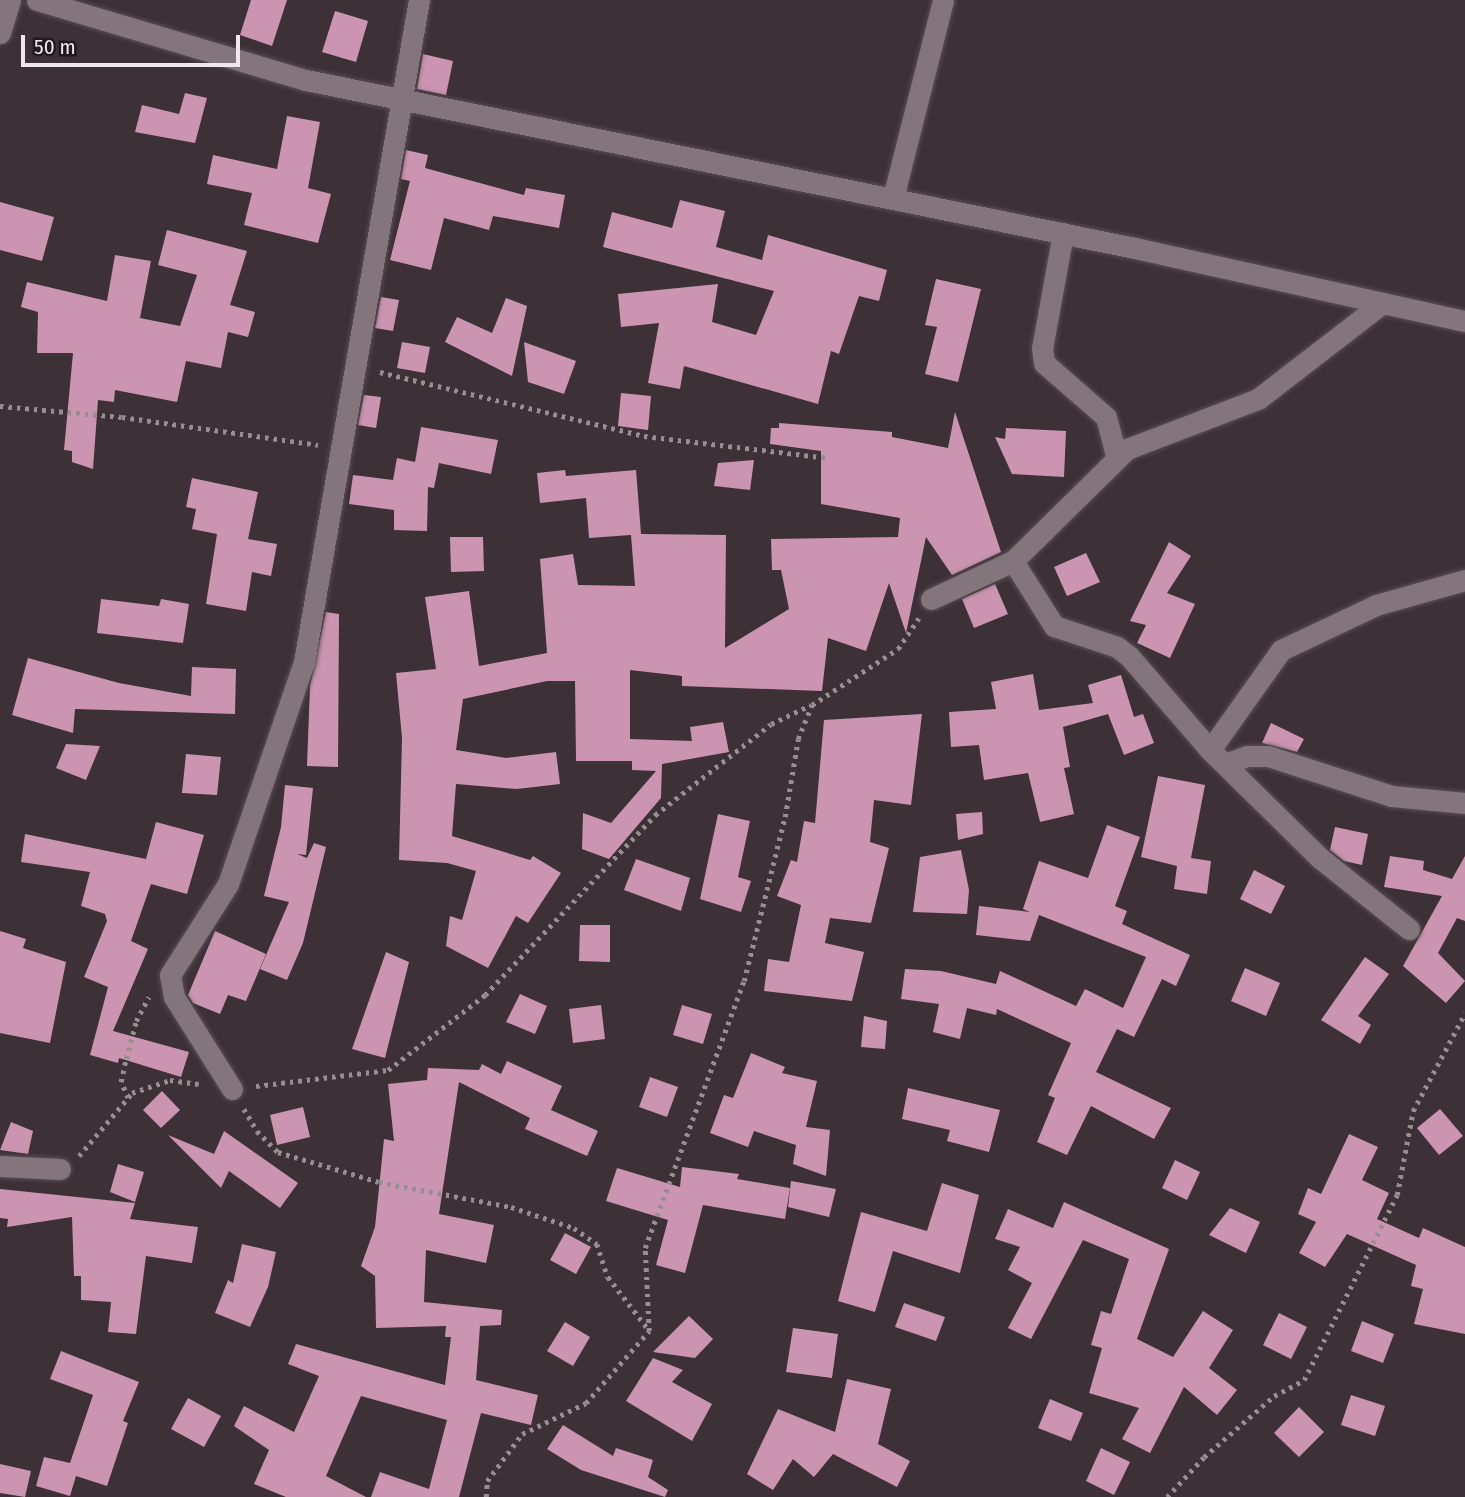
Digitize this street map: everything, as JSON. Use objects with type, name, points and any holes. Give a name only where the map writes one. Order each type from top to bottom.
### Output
[{"type":"street","points":[[0,33],[10,0]]},
{"type":"street","points":[[37,0],[306,80],[402,97],[1063,233],[1465,321]]},
{"type":"street","points":[[232,1089],[174,997],[170,975],[228,884],[304,662],[419,0]]},
{"type":"street","points":[[893,198],[943,0]]},
{"type":"street","points":[[1063,233],[1042,348],[1044,363],[1106,417],[1116,459]]},
{"type":"street","points":[[931,598],[1013,561],[1116,459],[1139,444],[1258,399],[1382,303]]},
{"type":"street","points":[[1013,561],[1054,626],[1117,647],[1129,656],[1217,757],[1320,858],[1409,929]]},
{"type":"street","points":[[1217,757],[1282,650],[1376,605],[1465,580]]},
{"type":"street","points":[[1217,757],[1268,756],[1392,796],[1465,803]]},
{"type":"street","points":[[0,1166],[60,1169]]},
{"type":"path","points":[[365,367],[644,436],[830,458]]},
{"type":"path","points":[[0,406],[149,420],[326,446]]},
{"type":"path","points":[[60,1169],[83,1153],[128,1098],[170,1080],[232,1089],[388,1070],[485,995],[655,814],[771,724],[812,705],[898,649],[931,598]]},
{"type":"path","points":[[486,1497],[487,1481],[522,1434],[586,1403],[649,1331],[645,1248],[744,981],[785,817],[798,739],[812,705]]},
{"type":"path","points":[[128,1098],[121,1082],[136,1021],[150,996],[170,975]]},
{"type":"path","points":[[1167,1497],[1204,1457],[1274,1396],[1304,1380],[1397,1195],[1413,1111],[1465,1013]]},
{"type":"path","points":[[232,1089],[257,1131],[278,1152],[379,1182],[511,1207],[574,1228],[597,1244],[608,1277],[649,1331]]},
{"type":"building","points":[[251,0],[287,0],[272,46],[240,35]]},
{"type":"building","points":[[335,11],[368,21],[356,62],[322,52]]},
{"type":"building","points":[[423,54],[453,61],[446,95],[417,89]]},
{"type":"building","points":[[185,93],[207,98],[195,143],[135,132],[142,105],[179,114]]},
{"type":"building","points":[[287,116],[320,122],[308,188],[331,194],[318,243],[244,225],[252,193],[207,184],[213,155],[277,169]]},
{"type":"building","points":[[406,150],[428,155],[425,168],[524,195],[526,188],[565,195],[559,228],[493,216],[489,230],[444,218],[431,270],[390,260],[410,181],[401,179]]},
{"type":"building","points":[[680,200],[725,211],[716,247],[762,260],[768,235],[887,270],[879,301],[859,296],[839,354],[831,351],[818,404],[684,366],[680,389],[648,383],[659,323],[621,327],[618,294],[718,284],[712,322],[756,335],[774,291],[603,247],[612,212],[672,228]]},
{"type":"building","points":[[0,202],[54,217],[42,261],[0,250]]},
{"type":"building","points":[[167,230],[247,251],[230,305],[255,312],[248,337],[228,332],[221,368],[186,361],[177,402],[115,390],[114,402],[98,400],[93,469],[72,462],[72,451],[64,450],[73,353],[37,353],[38,312],[21,307],[27,282],[107,301],[115,255],[151,261],[140,318],[180,326],[197,275],[158,265]]},
{"type":"building","points":[[936,279],[981,289],[958,382],[925,374],[937,327],[925,325]]},
{"type":"building","points":[[381,297],[399,300],[393,331],[375,328]]},
{"type":"building","points":[[506,298],[527,306],[512,376],[445,342],[457,317],[492,333]]},
{"type":"building","points":[[402,342],[430,347],[425,373],[397,368]]},
{"type":"building","points":[[524,342],[576,361],[564,394],[528,382]]},
{"type":"building","points":[[621,393],[651,396],[648,430],[618,426]]},
{"type":"building","points":[[364,395],[381,397],[376,428],[358,425]]},
{"type":"building","points":[[955,412],[1001,552],[952,575],[926,537],[906,633],[889,583],[866,651],[828,638],[822,691],[682,686],[682,676],[630,670],[630,739],[692,741],[690,727],[723,722],[729,752],[662,764],[661,798],[609,859],[582,849],[583,813],[611,823],[656,771],[632,770],[632,761],[576,761],[575,681],[547,681],[463,699],[456,750],[506,758],[556,752],[560,784],[517,789],[456,784],[452,836],[530,860],[533,856],[561,873],[528,923],[516,916],[488,968],[446,946],[450,916],[462,920],[476,871],[447,863],[399,860],[402,738],[396,673],[436,669],[425,597],[469,591],[479,666],[547,653],[540,559],[573,554],[578,585],[635,586],[631,535],[589,538],[586,498],[540,503],[537,473],[565,470],[566,476],[636,470],[641,534],[726,535],[725,648],[789,609],[781,570],[772,570],[771,539],[898,537],[900,518],[821,504],[821,451],[770,444],[771,428],[779,428],[779,423],[892,432],[892,437],[948,448]]},
{"type":"building","points":[[421,427],[498,440],[491,474],[439,463],[434,488],[428,487],[427,531],[394,530],[394,510],[349,504],[353,475],[393,480],[397,458],[415,462]]},
{"type":"building","points":[[1006,428],[1066,431],[1064,477],[1012,474],[995,437],[1005,439]]},
{"type":"building","points":[[754,460],[750,490],[714,486],[718,463]]},
{"type":"building","points":[[192,478],[258,492],[248,539],[277,544],[271,576],[252,572],[246,611],[206,604],[217,534],[192,529],[196,509],[186,507]]},
{"type":"building","points":[[450,537],[483,537],[484,571],[451,572]]},
{"type":"building","points":[[1169,542],[1191,556],[1167,593],[1195,604],[1170,658],[1137,643],[1146,625],[1130,621]]},
{"type":"building","points":[[1086,553],[1100,582],[1067,596],[1054,567]]},
{"type":"building","points":[[995,584],[1008,614],[974,628],[962,599]]},
{"type":"building","points":[[101,599],[159,606],[161,599],[189,604],[183,643],[97,633]]},
{"type":"building","points":[[326,612],[339,614],[338,767],[307,766],[310,686]]},
{"type":"building","points":[[28,658],[119,683],[191,696],[192,667],[236,669],[235,714],[75,709],[73,733],[12,715]]},
{"type":"building","points":[[1033,674],[1039,710],[1093,703],[1088,685],[1121,675],[1134,717],[1143,714],[1154,743],[1124,755],[1108,714],[1063,727],[1070,767],[1064,768],[1074,814],[1040,822],[1028,773],[984,780],[979,745],[951,747],[949,712],[996,709],[991,682]]},
{"type":"building","points":[[922,714],[911,805],[874,800],[870,842],[889,848],[871,923],[830,918],[825,943],[864,952],[852,1001],[764,991],[768,959],[789,962],[801,905],[777,896],[791,860],[797,862],[804,821],[815,823],[824,720]]},
{"type":"building","points":[[1271,723],[1304,739],[1297,752],[1262,743]]},
{"type":"building","points":[[66,744],[100,746],[86,780],[56,768]]},
{"type":"building","points":[[186,754],[221,757],[217,795],[182,793]]},
{"type":"building","points":[[1158,776],[1205,785],[1191,858],[1211,861],[1207,894],[1174,889],[1177,866],[1141,857]]},
{"type":"building","points":[[285,785],[313,788],[306,855],[297,854],[307,858],[314,843],[326,847],[303,943],[287,980],[260,969],[289,902],[264,896],[281,827]]},
{"type":"building","points":[[982,812],[983,834],[958,840],[956,814]]},
{"type":"building","points":[[718,814],[750,821],[738,877],[751,881],[741,912],[700,899]]},
{"type":"building","points":[[156,822],[204,835],[187,894],[151,884],[131,941],[148,949],[113,1031],[189,1052],[181,1077],[119,1058],[118,1063],[90,1055],[108,987],[84,977],[107,921],[105,914],[81,906],[90,872],[21,862],[25,834],[146,859]]},
{"type":"building","points":[[1107,825],[1140,837],[1115,906],[1127,911],[1122,924],[1190,955],[1176,986],[1162,979],[1134,1037],[1117,1029],[1096,1072],[1171,1108],[1154,1139],[1091,1106],[1067,1155],[1037,1142],[1055,1098],[1048,1095],[1071,1043],[997,1009],[996,1015],[967,1008],[960,1039],[933,1032],[939,1004],[901,999],[905,969],[941,971],[996,984],[1000,971],[1076,1006],[1085,989],[1123,1008],[1146,957],[1039,915],[1030,941],[976,935],[979,906],[1030,912],[1023,909],[1039,861],[1088,878]]},
{"type":"building","points":[[1335,827],[1368,834],[1362,865],[1344,861],[1330,850]]},
{"type":"building","points":[[961,850],[969,890],[967,914],[913,912],[920,857]]},
{"type":"building","points":[[1390,856],[1424,861],[1423,870],[1452,879],[1465,856],[1465,921],[1457,918],[1438,953],[1465,981],[1446,1003],[1403,966],[1442,896],[1384,887]]},
{"type":"building","points":[[636,859],[690,878],[681,911],[624,890]]},
{"type":"building","points":[[1254,870],[1285,886],[1271,914],[1240,899]]},
{"type":"building","points":[[580,925],[610,925],[610,962],[579,961]]},
{"type":"building","points":[[0,931],[26,939],[23,948],[66,962],[50,1043],[0,1033]]},
{"type":"building","points":[[215,931],[266,954],[246,1001],[228,995],[220,1014],[193,1003],[188,995]]},
{"type":"building","points":[[386,952],[409,962],[385,1058],[352,1049]]},
{"type":"building","points":[[1365,957],[1389,974],[1358,1016],[1371,1025],[1360,1044],[1321,1020]]},
{"type":"building","points":[[1245,968],[1280,983],[1266,1016],[1231,1001]]},
{"type":"building","points":[[520,994],[547,1006],[535,1034],[506,1022]]},
{"type":"building","points":[[601,1005],[605,1039],[573,1043],[569,1009]]},
{"type":"building","points":[[682,1005],[712,1014],[703,1044],[673,1035]]},
{"type":"building","points":[[864,1016],[887,1021],[885,1049],[861,1047]]},
{"type":"building","points":[[751,1053],[785,1067],[782,1073],[817,1081],[806,1127],[830,1130],[826,1176],[793,1164],[796,1145],[754,1131],[748,1147],[710,1133],[724,1095],[733,1098]]},
{"type":"building","points":[[507,1061],[562,1086],[551,1110],[598,1131],[587,1156],[525,1129],[530,1118],[459,1082],[439,1214],[494,1225],[486,1263],[426,1250],[424,1302],[502,1310],[501,1325],[480,1326],[476,1380],[538,1395],[531,1425],[481,1413],[459,1497],[371,1497],[380,1472],[429,1489],[447,1420],[361,1396],[326,1476],[366,1497],[286,1497],[254,1484],[269,1450],[234,1426],[244,1406],[294,1432],[319,1376],[288,1364],[296,1344],[445,1385],[451,1337],[445,1337],[446,1326],[376,1328],[375,1276],[361,1266],[375,1227],[384,1139],[394,1141],[388,1084],[427,1080],[428,1068],[479,1070],[482,1064],[501,1074]]},
{"type":"building","points":[[650,1077],[678,1087],[667,1117],[639,1107]]},
{"type":"building","points":[[908,1088],[1000,1110],[989,1152],[947,1141],[950,1130],[902,1119]]},
{"type":"building","points":[[162,1091],[180,1110],[161,1128],[143,1110]]},
{"type":"building","points":[[303,1107],[310,1137],[277,1145],[270,1115]]},
{"type":"building","points":[[1440,1109],[1463,1136],[1439,1155],[1417,1128]]},
{"type":"building","points":[[11,1122],[33,1131],[28,1154],[0,1150]]},
{"type":"building","points":[[224,1131],[298,1183],[280,1208],[229,1171],[221,1188],[168,1135],[214,1154]]},
{"type":"building","points":[[1349,1134],[1378,1147],[1362,1180],[1389,1193],[1377,1219],[1419,1238],[1423,1228],[1465,1247],[1465,1334],[1414,1324],[1423,1289],[1411,1286],[1416,1265],[1347,1234],[1325,1267],[1299,1253],[1316,1222],[1298,1214],[1308,1188],[1321,1194]]},
{"type":"building","points":[[1175,1160],[1200,1172],[1187,1200],[1162,1188]]},
{"type":"building","points":[[118,1164],[144,1172],[135,1202],[110,1192]]},
{"type":"building","points":[[682,1167],[739,1174],[737,1179],[790,1188],[785,1219],[703,1205],[685,1273],[656,1265],[668,1220],[606,1201],[617,1168],[680,1187]]},
{"type":"building","points":[[791,1181],[836,1189],[829,1217],[788,1207]]},
{"type":"building","points":[[942,1183],[979,1195],[960,1273],[893,1251],[875,1312],[838,1301],[861,1212],[927,1231]]},
{"type":"building","points":[[0,1189],[135,1203],[130,1219],[198,1227],[192,1263],[146,1256],[136,1334],[108,1332],[111,1302],[81,1300],[81,1276],[74,1276],[72,1217],[7,1227],[8,1219],[0,1218]]},
{"type":"building","points":[[1064,1202],[1169,1249],[1137,1339],[1173,1357],[1203,1311],[1233,1330],[1209,1368],[1237,1390],[1217,1415],[1184,1387],[1150,1453],[1122,1439],[1139,1408],[1089,1393],[1102,1348],[1091,1345],[1101,1311],[1111,1314],[1129,1259],[1083,1240],[1031,1339],[1008,1328],[1032,1283],[1008,1270],[1020,1247],[995,1239],[1008,1209],[1053,1228]]},
{"type":"building","points":[[1230,1208],[1260,1222],[1246,1253],[1209,1235]]},
{"type":"building","points":[[565,1233],[591,1247],[576,1274],[550,1260]]},
{"type":"building","points":[[242,1244],[276,1252],[268,1287],[250,1327],[215,1313],[228,1280],[233,1283]]},
{"type":"building","points":[[904,1303],[945,1317],[936,1341],[895,1327]]},
{"type":"building","points":[[1279,1313],[1307,1327],[1291,1359],[1263,1345]]},
{"type":"building","points":[[689,1316],[713,1339],[695,1358],[653,1352]]},
{"type":"building","points":[[1362,1321],[1394,1334],[1383,1363],[1351,1351]]},
{"type":"building","points":[[565,1322],[590,1337],[573,1366],[547,1351]]},
{"type":"building","points":[[793,1328],[838,1334],[832,1378],[786,1372]]},
{"type":"building","points":[[61,1351],[139,1382],[123,1421],[128,1423],[107,1486],[76,1476],[70,1496],[36,1486],[44,1457],[70,1463],[93,1395],[50,1379]]},
{"type":"building","points":[[653,1358],[683,1370],[672,1382],[712,1404],[692,1441],[626,1401]]},
{"type":"building","points":[[847,1379],[891,1389],[878,1444],[910,1461],[897,1487],[833,1454],[814,1477],[793,1459],[773,1490],[747,1474],[778,1409],[835,1432]]},
{"type":"building","points":[[1351,1395],[1385,1406],[1375,1436],[1341,1425]]},
{"type":"building","points":[[188,1398],[221,1416],[204,1447],[171,1429]]},
{"type":"building","points":[[1050,1399],[1083,1413],[1071,1441],[1038,1428]]},
{"type":"building","points":[[1299,1407],[1324,1432],[1299,1457],[1274,1433]]},
{"type":"building","points":[[563,1425],[613,1456],[616,1448],[653,1460],[648,1477],[668,1490],[665,1497],[581,1470],[547,1449]]},
{"type":"building","points":[[1101,1448],[1130,1462],[1114,1495],[1086,1481]]},
{"type":"building","points":[[0,1464],[31,1471],[25,1497],[0,1493]]}]
